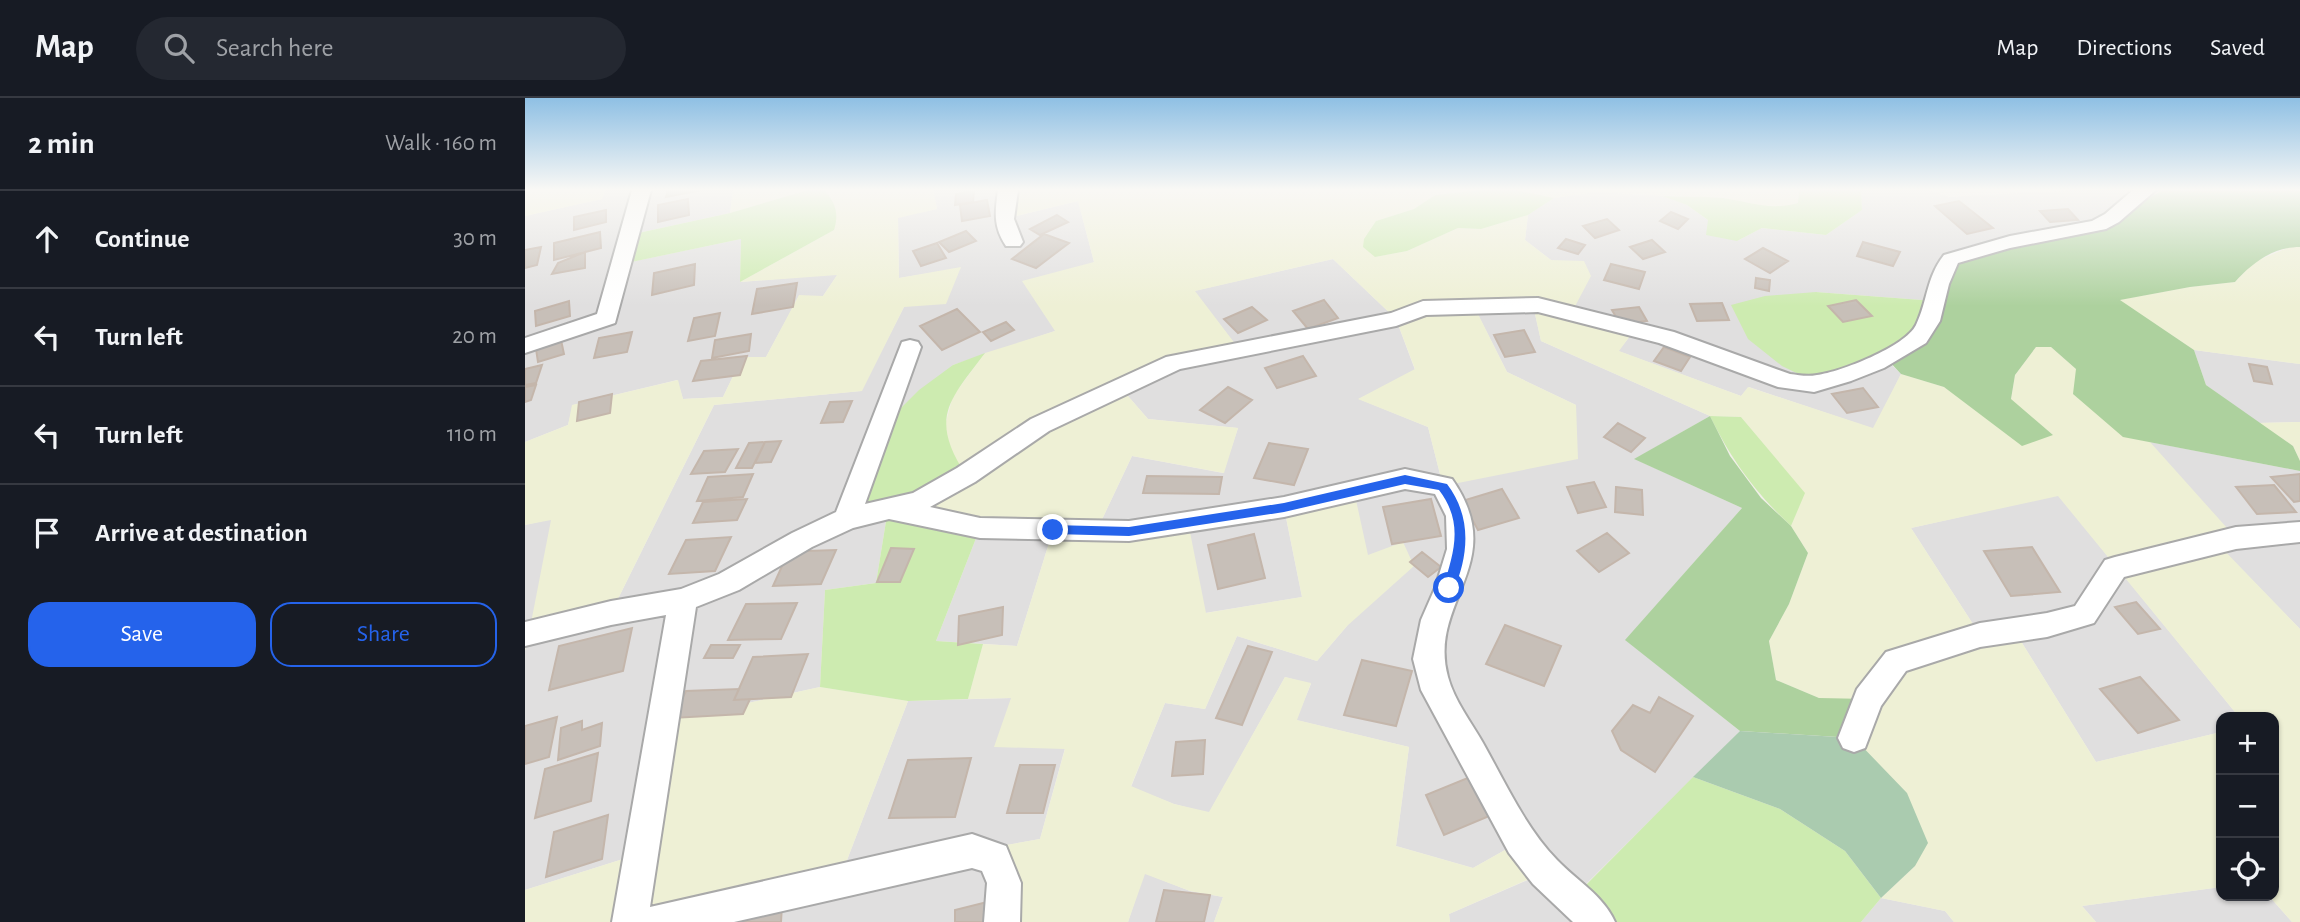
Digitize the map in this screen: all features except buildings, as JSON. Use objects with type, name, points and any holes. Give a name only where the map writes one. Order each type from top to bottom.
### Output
[{"type":"street","points":[[525,346],[607,318],[631,228]]},
{"type":"street","points":[[1008,228],[1013,242]]},
{"type":"street","points":[[525,634],[611,613],[683,600],[729,582],[802,540],[847,519],[919,501],[966,475],[1039,425],[1174,362],[1396,319],[1423,308],[1538,305],[1665,337],[1786,381],[1806,384],[1840,378],[1899,351],[1924,332],[1938,279],[1951,258],[2041,235],[2090,228]]},
{"type":"street","points":[[847,519],[910,347]]},
{"type":"street","points":[[888,509],[980,528],[1129,531],[1284,508],[1405,480],[1443,486],[1459,516],[1461,549],[1449,588],[1435,620],[1430,646],[1428,659],[1436,690],[1521,841],[1545,873],[1574,897],[1597,922]]},
{"type":"street","points":[[1854,738],[1868,699],[1896,661],[1980,635],[2047,625],[2084,615],[2115,568],[2237,538],[2300,532]]},
{"type":"street","points":[[630,922],[683,600]]},
{"type":"street","points":[[656,922],[972,851],[994,858],[1003,883],[1002,922]]},
{"type":"shaded area","points":[[525,228],[629,228],[621,264],[741,239],[740,282],[838,274],[823,296],[799,296],[766,357],[742,358],[723,397],[683,399],[677,380],[573,405],[568,425],[525,442]]},
{"type":"shaded area","points":[[631,228],[659,228],[629,235]]},
{"type":"shaded area","points":[[898,228],[1085,228],[1094,262],[1055,331],[953,365],[888,509],[876,583],[825,590],[820,687],[662,722],[642,853],[525,890],[525,651],[529,634],[525,634],[525,525],[551,519],[611,613],[714,405],[861,391],[904,307],[961,268],[899,278]]},
{"type":"shaded area","points":[[1526,228],[1720,228],[1737,241],[1761,228],[1826,235],[1835,228],[2089,228],[1935,301],[1816,292],[1901,374],[1874,429],[1749,387],[1741,396],[1618,351],[1635,330],[1571,312],[1551,260],[1525,240]]},
{"type":"shaded area","points":[[1333,259],[1396,319],[1415,370],[1359,399],[1428,427],[1443,486],[1576,405],[1507,372],[1473,305],[1533,305],[1541,341],[1710,416],[1635,459],[1742,508],[1626,640],[1740,731],[1574,896],[1597,922],[1450,922],[1449,914],[1544,873],[1521,841],[1473,868],[1396,846],[1409,747],[1296,720],[1311,684],[1285,677],[1209,813],[1174,804],[1131,787],[1165,703],[1205,709],[1237,636],[1317,661],[1347,626],[1368,555],[1284,508],[1302,597],[1205,613],[1097,530],[1132,456],[1223,473],[1238,428],[1148,419],[1121,388],[1238,348],[1194,291]]},
{"type":"shaded area","points":[[2194,350],[2300,364],[2300,422],[2258,423],[2206,385]]},
{"type":"shaded area","points":[[2150,442],[2300,471],[2300,629],[2216,543]]},
{"type":"shaded area","points":[[2058,495],[2235,712],[2216,712],[2216,733],[2096,762],[2014,630],[1980,635],[1911,528]]},
{"type":"shaded area","points":[[980,528],[1053,530],[1017,646],[936,641]]},
{"type":"shaded area","points":[[1011,698],[1065,748],[1040,839],[974,851],[994,858],[1002,922],[656,922],[839,881],[908,701]]},
{"type":"shaded area","points":[[1144,873],[1190,891],[1223,897],[1214,922],[1128,922]]},
{"type":"shaded area","points":[[2216,888],[2216,901],[2273,901],[2292,922],[2096,922],[2082,906]]},
{"type":"shaded area","points":[[1881,898],[1945,911],[1954,922],[1861,922]]},
{"type":"green space","points":[[659,228],[834,228],[740,282],[741,239],[622,264],[629,235]]},
{"type":"green space","points":[[834,228],[898,228],[899,278],[961,267],[946,304],[904,307],[862,391],[714,405],[611,613],[529,633],[551,520],[525,525],[525,442],[568,425],[572,405],[678,380],[683,399],[723,397],[742,357],[766,357],[799,295],[823,296],[837,275],[740,282]]},
{"type":"green space","points":[[1085,228],[1376,228],[1375,257],[1407,251],[1457,228],[1526,228],[1525,240],[1551,260],[1584,261],[1591,276],[1572,312],[1635,329],[1619,351],[1741,396],[1748,387],[1873,428],[1901,374],[1944,387],[1978,411],[2053,435],[2011,400],[2015,375],[2036,347],[2051,347],[2076,369],[2123,436],[2150,442],[2236,538],[2217,543],[2300,629],[2300,922],[2292,922],[2273,901],[2279,901],[2279,712],[2235,712],[2058,496],[1911,528],[1980,635],[2014,630],[2096,762],[2216,733],[2216,888],[2082,906],[2096,922],[1954,922],[1945,911],[1881,898],[1915,866],[1854,738],[1819,698],[1776,680],[1769,641],[1789,604],[1808,553],[1791,526],[1804,493],[1741,417],[1710,416],[1541,341],[1533,305],[1474,306],[1507,372],[1576,405],[1578,459],[1443,486],[1428,427],[1358,399],[1415,369],[1396,319],[1333,259],[1195,291],[1239,349],[1121,388],[1148,419],[1238,428],[1224,473],[1132,456],[1097,530],[1188,522],[1206,613],[1302,597],[1284,507],[1354,491],[1368,555],[1403,542],[1414,566],[1347,626],[1317,661],[1237,636],[1205,709],[1165,703],[1131,786],[1174,804],[1209,812],[1285,677],[1311,683],[1297,720],[1409,747],[1396,846],[1473,868],[1521,841],[1545,872],[1449,914],[1450,922],[1214,922],[1223,897],[1190,891],[1145,874],[1128,922],[1002,922],[1003,883],[972,851],[1040,839],[1065,749],[994,747],[1011,698],[968,699],[983,644],[1017,646],[1053,530],[888,509],[950,451],[945,425],[953,396],[985,353],[1055,331],[1022,281],[1094,262]]},
{"type":"green space","points":[[1371,228],[1457,228],[1407,251],[1375,257],[1363,247],[1364,239]]},
{"type":"green space","points":[[1707,228],[1761,228],[1737,241],[1706,235]]},
{"type":"green space","points":[[1766,228],[1835,228],[1826,235]]},
{"type":"green space","points":[[2065,228],[2300,228],[2300,247],[2281,250],[2264,257],[2235,282],[2120,300],[2194,350],[2206,385],[2293,446],[2300,461],[2300,471],[2123,437],[2073,394],[2076,369],[2051,347],[2036,347],[2015,375],[2011,399],[2053,435],[2022,446],[1944,387],[1901,374],[1886,358],[1929,327],[1956,260]]},
{"type":"green space","points":[[2290,247],[2300,247],[2300,364],[2194,350],[2119,300],[2235,282],[2254,262]]},
{"type":"green space","points":[[1816,292],[1935,301],[1929,327],[1886,358],[1817,383],[1782,366],[1748,339],[1731,305],[1765,296]]},
{"type":"green space","points":[[985,353],[953,398],[948,411],[948,439],[966,475],[891,508],[980,528],[936,641],[983,644],[968,699],[908,701],[820,687],[825,590],[876,583],[888,509],[847,519],[880,429],[919,390],[953,365]]},
{"type":"green space","points":[[1710,416],[1741,417],[1805,493],[1791,526],[1745,475]]},
{"type":"green space","points":[[1710,416],[1730,456],[1761,498],[1791,526],[1808,553],[1789,604],[1769,641],[1776,680],[1819,698],[1868,699],[1854,738],[1740,731],[1625,640],[1742,508],[1634,459]]},
{"type":"green space","points":[[2300,422],[2300,461],[2293,446],[2258,423]]},
{"type":"green space","points":[[529,633],[525,651],[525,634]]},
{"type":"green space","points":[[820,687],[908,701],[839,881],[656,922],[525,922],[525,890],[642,853],[662,722]]},
{"type":"green space","points":[[1740,731],[1854,738],[1907,793],[1928,843],[1915,866],[1881,898],[1845,851],[1780,809],[1693,777]]},
{"type":"green space","points":[[1693,777],[1780,809],[1845,851],[1881,898],[1861,922],[1597,922],[1574,897]]},
{"type":"route","points":[[1053,530],[1129,531],[1284,508],[1405,480],[1426,482],[1443,486],[1459,516],[1461,549],[1449,588]]}]
